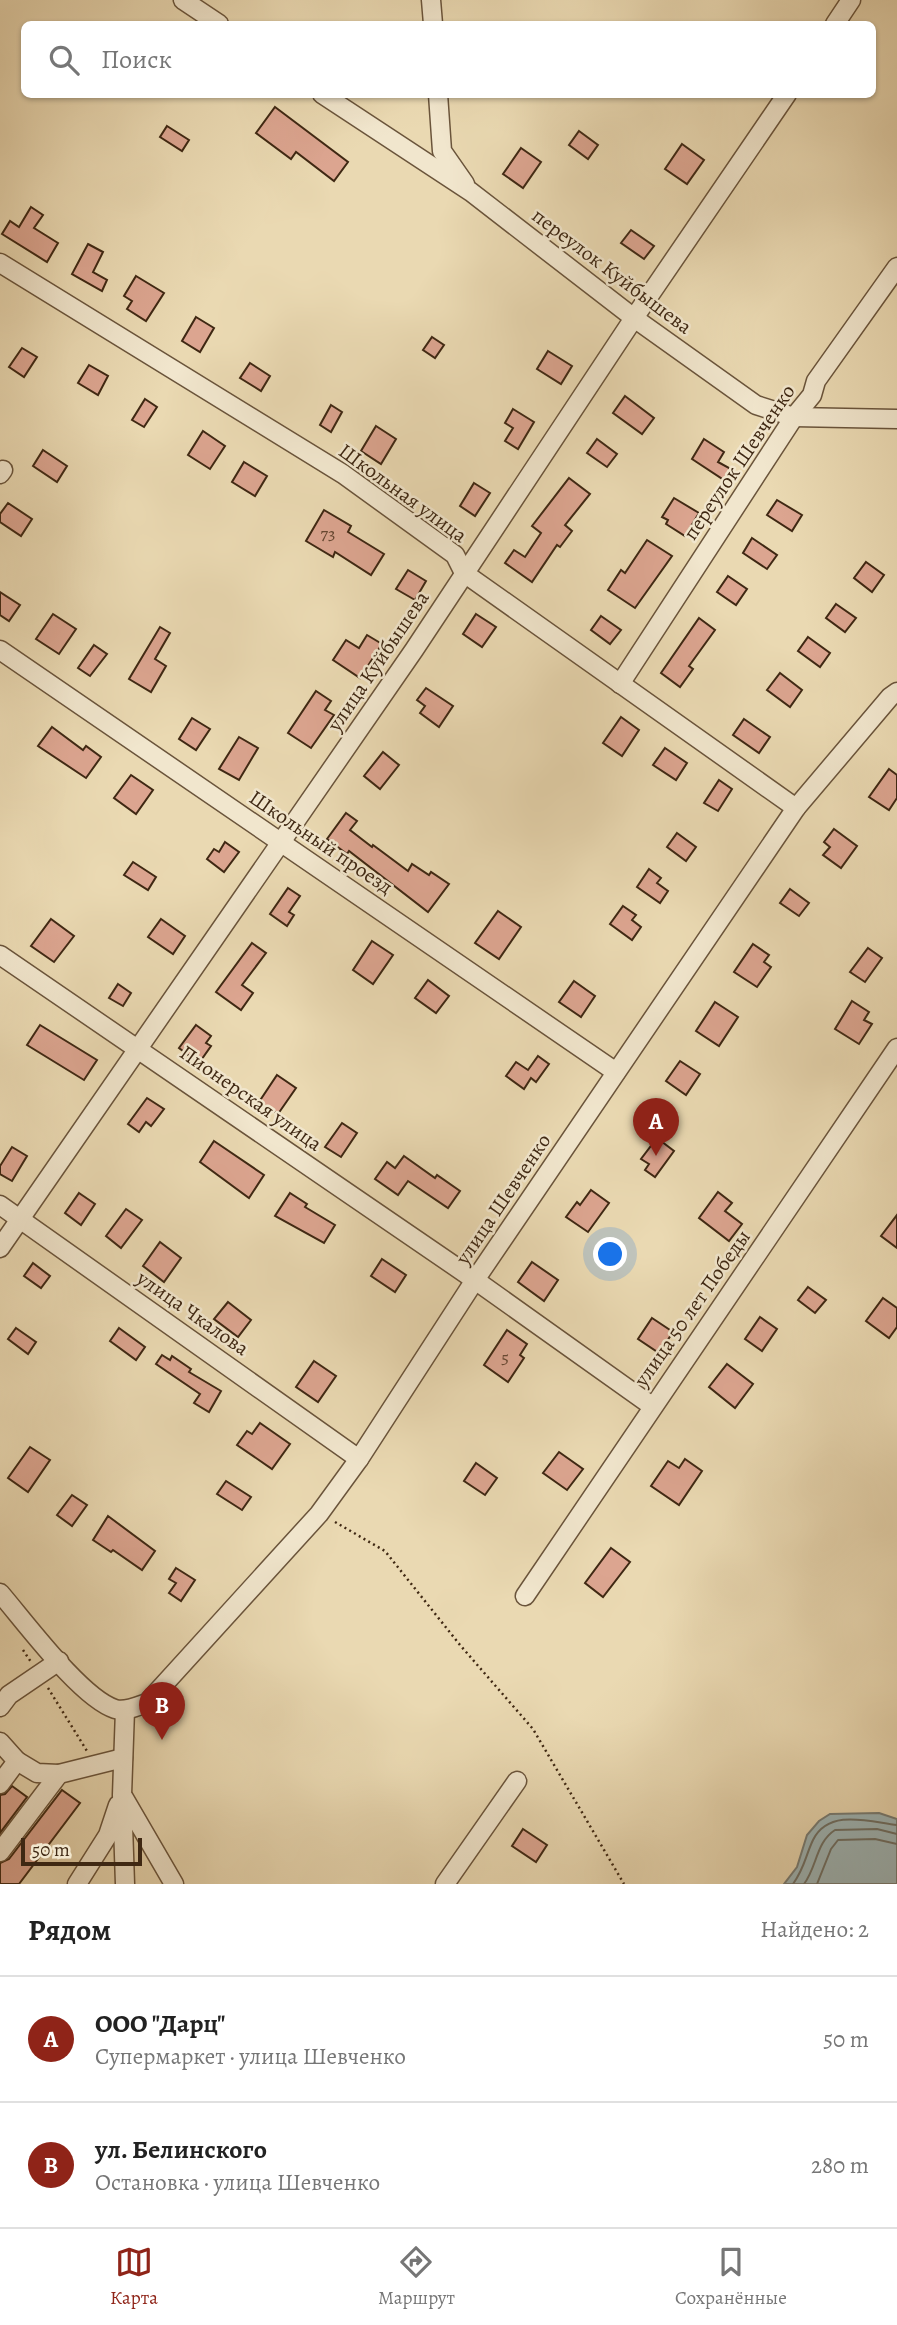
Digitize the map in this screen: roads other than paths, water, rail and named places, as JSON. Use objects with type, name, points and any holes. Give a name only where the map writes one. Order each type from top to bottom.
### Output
[{"type":"street","points":[[183,0],[214,21]]},
{"type":"street","points":[[431,0],[433,21]]},
{"type":"street","points":[[837,21],[851,0]]},
{"type":"street","name":"переулок Куйбышева","points":[[328,98],[471,192],[634,318],[756,405],[794,417],[897,419]]},
{"type":"street","points":[[438,98],[442,151],[471,192]]},
{"type":"street","name":"улица Куйбышева","points":[[0,1248],[464,573],[784,98]]},
{"type":"street","name":"Школьная улица","points":[[0,263],[343,474],[455,555],[464,573],[796,808]]},
{"type":"street","name":"переулок Шевченко","points":[[620,684],[794,417],[808,401],[816,381],[897,267]]},
{"type":"street","name":"Школьный проезд","points":[[0,650],[616,1072]]},
{"type":"street","name":"улица Шевченко","points":[[125,1710],[147,1703],[319,1514],[359,1459],[475,1280],[796,808],[890,696],[897,692]]},
{"type":"street","name":"Пионерская улица","points":[[0,955],[475,1280],[652,1406]]},
{"type":"street","name":"улица 50 лет Победы","points":[[524,1596],[897,1048]]},
{"type":"street","name":"улица Чкалова","points":[[0,1205],[359,1459]]},
{"type":"street","points":[[0,1593],[83,1689],[115,1709],[125,1710],[122,1795],[125,1884]]},
{"type":"street","points":[[0,1707],[9,1695],[59,1661]]},
{"type":"street","points":[[0,1742],[17,1761],[37,1773],[59,1774],[123,1758]]},
{"type":"street","points":[[0,1784],[17,1761]]},
{"type":"street","points":[[0,1852],[59,1774]]},
{"type":"street","points":[[444,1884],[517,1781]]},
{"type":"street","points":[[77,1884],[108,1835],[122,1795]]},
{"type":"street","points":[[122,1795],[174,1884]]},
{"type":"water","points":[[879,1813],[897,1819],[897,1884],[784,1884],[797,1867],[807,1835],[819,1821],[830,1814]]},
{"type":"place","name":"ООО \"Дарц\"","points":[[656,1156]]},
{"type":"place","name":"ул. Белинского","points":[[162,1740]]}]
